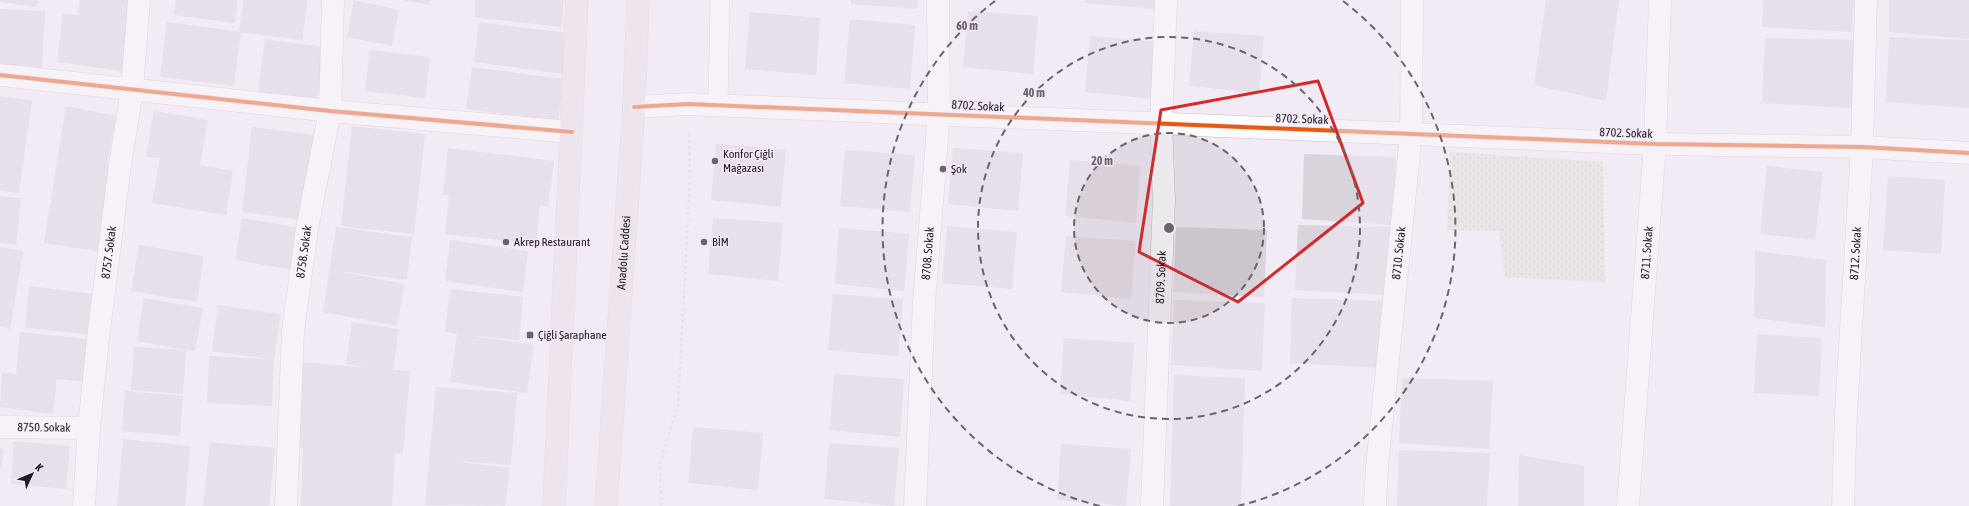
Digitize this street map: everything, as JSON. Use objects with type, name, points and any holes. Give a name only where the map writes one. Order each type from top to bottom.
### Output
[{"type":"highway","points":[[554,506],[577,0]]},
{"type":"highway","name":"Anadolu Caddesi","points":[[606,506],[634,106],[638,0]]},
{"type":"street","name":"8757. Sokak","points":[[84,506],[89,428],[98,338],[120,165],[132,90],[139,0]]},
{"type":"street","name":"8758. Sokak","points":[[286,506],[293,331],[307,230],[330,111],[333,0]]},
{"type":"street","name":"8708. Sokak","points":[[915,506],[924,303],[939,114],[938,0]]},
{"type":"street","name":"8709. Sokak","points":[[1152,506],[1164,200],[1161,124],[1166,0]]},
{"type":"street","name":"8710. Sokak","points":[[1375,506],[1377,467],[1411,134],[1412,0]]},
{"type":"street","name":"8711. Sokak","points":[[1628,506],[1655,144],[1660,0]]},
{"type":"street","name":"8712. Sokak","points":[[1843,506],[1847,405],[1862,147],[1866,0]]},
{"type":"street","points":[[0,75],[330,111],[572,132]]},
{"type":"street","name":"8702. Sokak","points":[[634,106],[688,104],[718,105],[1655,144],[1862,147],[1969,152]]},
{"type":"street","name":"8750. Sokak","points":[[0,426],[89,428]]},
{"type":"lane","points":[[718,105],[720,0]]},
{"type":"path","points":[[661,506],[660,463],[678,405],[690,178],[688,104]]},
{"type":"highlighted area","points":[[1318,81],[1363,203],[1238,302],[1139,252],[1161,110]]},
{"type":"shaded area","points":[[1450,152],[1603,162],[1605,282],[1505,277],[1499,231],[1447,230]]},
{"type":"building","points":[[0,0],[38,0],[37,7],[0,2]]},
{"type":"building","points":[[80,0],[130,0],[122,71],[57,62],[63,14],[78,15]]},
{"type":"building","points":[[176,0],[238,0],[235,23],[174,15]]},
{"type":"building","points":[[244,0],[308,0],[302,40],[241,32],[239,30]]},
{"type":"building","points":[[354,0],[399,10],[392,46],[347,37]]},
{"type":"building","points":[[403,0],[430,0],[429,5]]},
{"type":"building","points":[[476,0],[564,0],[561,27],[474,17]]},
{"type":"building","points":[[851,0],[918,0],[917,9],[851,4]]},
{"type":"building","points":[[1085,0],[1155,0],[1155,9],[1084,3]]},
{"type":"building","points":[[1546,0],[1619,0],[1606,101],[1534,85]]},
{"type":"building","points":[[1763,0],[1854,0],[1852,32],[1762,27]]},
{"type":"building","points":[[1889,0],[1969,0],[1969,39],[1889,32]]},
{"type":"building","points":[[0,9],[45,11],[42,67],[0,64]]},
{"type":"building","points":[[968,11],[1038,16],[1033,74],[963,67]]},
{"type":"building","points":[[750,12],[820,18],[816,75],[745,69]]},
{"type":"building","points":[[850,19],[915,25],[910,89],[844,83]]},
{"type":"building","points":[[167,22],[241,32],[234,86],[160,77]]},
{"type":"building","points":[[479,22],[569,33],[564,74],[474,62]]},
{"type":"building","points":[[1194,31],[1264,36],[1259,93],[1189,86]]},
{"type":"building","points":[[1090,36],[1160,42],[1155,99],[1085,92]]},
{"type":"building","points":[[1889,37],[1969,40],[1969,108],[1886,102]]},
{"type":"building","points":[[1765,38],[1857,40],[1853,108],[1762,103]]},
{"type":"building","points":[[265,39],[325,47],[318,100],[258,92]]},
{"type":"building","points":[[370,50],[430,57],[425,98],[365,91]]},
{"type":"building","points":[[472,67],[563,79],[558,121],[466,109]]},
{"type":"building","points":[[0,96],[32,100],[19,193],[0,191]]},
{"type":"building","points":[[66,106],[116,116],[107,165],[116,166],[102,252],[44,243]]},
{"type":"building","points":[[154,111],[208,120],[200,165],[233,171],[226,215],[152,203],[160,158],[146,157]]},
{"type":"building","points":[[352,126],[425,134],[414,234],[341,226]]},
{"type":"building","points":[[252,127],[314,135],[303,220],[242,212]]},
{"type":"building","points":[[716,144],[786,150],[781,207],[711,200]]},
{"type":"building","points":[[448,148],[554,161],[548,207],[540,205],[536,244],[445,234],[449,196],[443,194]]},
{"type":"building","points":[[953,148],[1023,153],[1018,211],[948,204]]},
{"type":"building","points":[[845,150],[915,155],[910,212],[840,206]]},
{"type":"building","points":[[1304,154],[1396,157],[1392,225],[1302,219]]},
{"type":"building","points":[[1070,160],[1140,166],[1136,223],[1065,216]]},
{"type":"building","points":[[1767,166],[1823,172],[1815,240],[1760,234]]},
{"type":"building","points":[[1888,176],[1945,180],[1941,254],[1883,250]]},
{"type":"building","points":[[0,196],[21,198],[16,245],[0,243]]},
{"type":"building","points":[[242,218],[307,229],[299,271],[235,260]]},
{"type":"building","points":[[713,218],[783,223],[778,281],[708,274]]},
{"type":"building","points":[[1298,225],[1390,227],[1386,295],[1295,290]]},
{"type":"building","points":[[947,226],[1017,232],[1012,289],[942,283]]},
{"type":"building","points":[[336,227],[412,237],[407,280],[337,271],[405,284],[397,326],[323,312]]},
{"type":"building","points":[[1176,227],[1267,230],[1264,297],[1173,292]]},
{"type":"building","points":[[839,228],[909,234],[904,291],[835,284]]},
{"type":"building","points":[[1066,236],[1136,241],[1131,299],[1061,292]]},
{"type":"building","points":[[450,240],[528,251],[523,292],[445,281]]},
{"type":"building","points":[[139,245],[204,256],[197,302],[131,291]]},
{"type":"building","points":[[0,247],[23,251],[10,329],[0,327]]},
{"type":"building","points":[[1755,251],[1826,260],[1825,327],[1754,318]]},
{"type":"building","points":[[29,286],[96,294],[92,335],[25,328]]},
{"type":"building","points":[[450,289],[523,297],[519,340],[465,335],[534,345],[527,393],[450,382],[457,334],[445,332]]},
{"type":"building","points":[[833,294],[903,299],[898,356],[828,350]]},
{"type":"building","points":[[144,298],[203,308],[195,351],[137,341]]},
{"type":"building","points":[[1292,298],[1384,301],[1380,368],[1290,363]]},
{"type":"building","points":[[1174,300],[1265,303],[1262,371],[1171,365]]},
{"type":"building","points":[[218,305],[281,314],[274,359],[272,406],[207,403],[209,356],[271,359],[212,351]]},
{"type":"building","points":[[352,322],[399,329],[393,370],[410,371],[403,454],[395,453],[392,506],[301,506],[303,448],[294,445],[300,362],[371,368],[346,364]]},
{"type":"building","points":[[20,332],[88,339],[84,382],[57,379],[53,414],[0,407],[2,372],[16,374]]},
{"type":"building","points":[[1757,334],[1822,338],[1819,396],[1754,393]]},
{"type":"building","points":[[1064,338],[1134,343],[1130,401],[1060,394]]},
{"type":"building","points":[[134,347],[186,350],[183,394],[131,390]]},
{"type":"building","points":[[834,374],[904,379],[900,437],[830,430]]},
{"type":"building","points":[[1174,375],[1245,378],[1241,506],[1170,506]]},
{"type":"building","points":[[1402,378],[1493,381],[1489,449],[1399,443]]},
{"type":"building","points":[[436,387],[517,393],[511,465],[439,460],[510,468],[505,506],[425,505]]},
{"type":"building","points":[[125,391],[183,396],[180,436],[122,431]]},
{"type":"building","points":[[693,427],[763,433],[758,490],[688,483]]},
{"type":"building","points":[[123,439],[190,446],[185,506],[117,506]]},
{"type":"building","points":[[14,441],[70,446],[66,489],[11,484]]},
{"type":"building","points":[[210,442],[275,448],[269,506],[203,506]]},
{"type":"building","points":[[829,443],[899,448],[894,506],[824,499]]},
{"type":"building","points":[[1061,444],[1131,449],[1126,506],[1057,500]]},
{"type":"building","points":[[0,448],[4,449],[1,469],[0,469]]},
{"type":"building","points":[[1399,450],[1490,453],[1487,506],[1397,506]]},
{"type":"building","points":[[1519,455],[1584,466],[1584,506],[1518,506]]},
{"type":"cycle path","points":[[0,75],[330,111],[572,132]]},
{"type":"cycle path","points":[[634,107],[688,104],[1655,144],[1862,147],[1969,153]]},
{"type":"place","name":"Konfor Çiğli Mağazası","points":[[715,161]]},
{"type":"place","name":"Şok","points":[[943,169]]},
{"type":"place","name":"Akrep Restaurant","points":[[506,242]]},
{"type":"place","name":"BİM","points":[[704,242]]},
{"type":"place","name":"Çiğli Şaraphane","points":[[530,335]]}]
